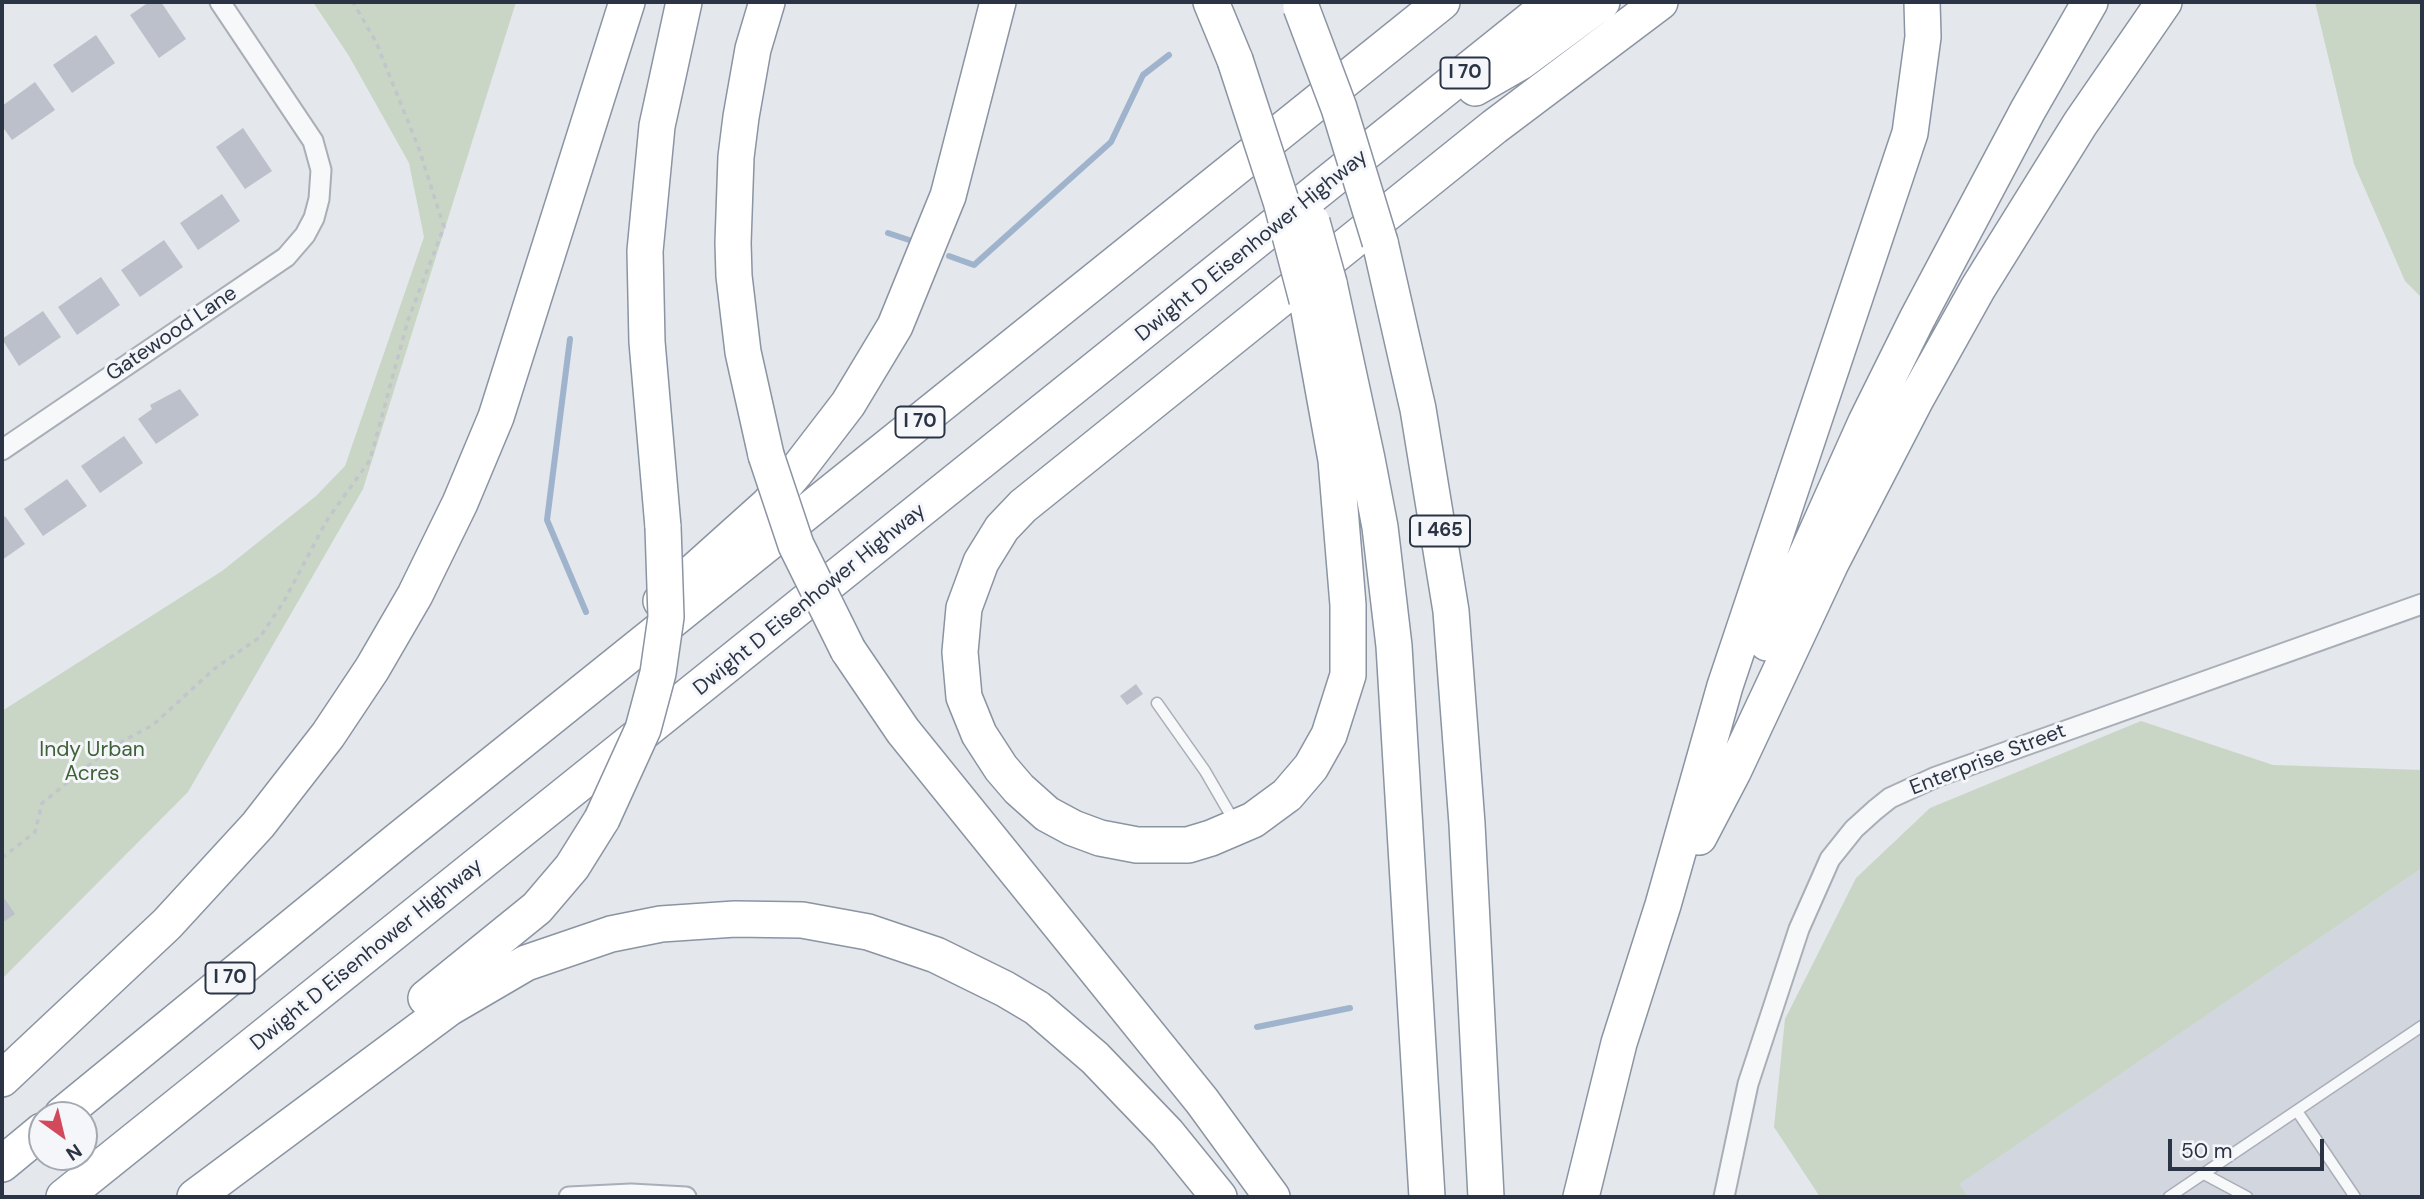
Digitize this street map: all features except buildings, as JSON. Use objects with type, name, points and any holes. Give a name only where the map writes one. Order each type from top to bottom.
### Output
[{"type":"highway","points":[[2,1079],[167,924],[251,833],[328,735],[415,596],[460,503],[496,417],[627,2]]},
{"type":"highway","points":[[169,1197],[507,935],[552,891],[602,819],[643,729],[658,673],[666,598],[663,527],[648,356],[645,251],[657,126],[684,2]]},
{"type":"highway","points":[[767,2],[753,49],[736,157],[734,276],[743,352],[766,455],[796,545],[848,650],[903,730],[1202,1101],[1272,1197]]},
{"type":"highway","points":[[397,841],[519,725],[768,505],[848,404],[895,326],[933,238],[948,197],[998,2]]},
{"type":"highway","points":[[1211,2],[1244,53]]},
{"type":"highway","name":"I 465","points":[[1235,2],[1244,53],[1287,144],[1318,292],[1354,391],[1375,500],[1394,646],[1427,1197]]},
{"type":"highway","name":"I 70","points":[[79,1101],[397,841],[1442,2]]},
{"type":"highway","name":"Dwight D Eisenhower Highway","points":[[64,1197],[1553,2]]},
{"type":"highway","points":[[1377,145],[1522,61],[1602,2]]},
{"type":"highway","points":[[1318,292],[1341,507],[1348,605],[1348,675],[1337,717],[1311,767],[1287,795],[1238,827],[1188,845],[1137,845],[1100,838],[1073,828],[1047,814],[1019,789],[979,734],[960,676],[962,620],[981,562],[1002,528],[1023,506],[1539,90],[1660,2]]},
{"type":"highway","points":[[1581,1197],[1619,1043],[1663,905],[1729,673],[1910,132],[1923,37],[1922,2]]},
{"type":"highway","points":[[1701,774],[1745,694],[1866,422],[1911,331],[1986,188],[2091,2]]},
{"type":"highway","points":[[1663,905],[1733,772],[1831,563],[1916,399],[1978,288],[2080,124],[2164,2]]},
{"type":"highway","name":"I 465","points":[[1300,4],[1344,124],[1380,242],[1418,409],[1451,611],[1467,824],[1486,1197]]},
{"type":"highway","points":[[195,1197],[449,1008],[526,964],[611,933],[661,924],[735,919],[802,920],[868,932],[936,955],[1005,989],[1037,1008],[1095,1058],[1167,1133],[1219,1197]]},
{"type":"highway","points":[[2,1164],[28,1143]]},
{"type":"street","name":"Gatewood Lane","points":[[2,450],[286,257],[305,234],[320,199],[321,170],[313,141],[220,2]]},
{"type":"street","name":"Enterprise Street","points":[[1724,1197],[1748,1084],[1799,929],[1830,859],[1854,829],[1875,810],[1890,798],[1936,777],[2422,604]]},
{"type":"street","points":[[569,1197],[686,1197]]},
{"type":"lane","points":[[1157,703],[1205,771],[1238,827]]},
{"type":"lane","points":[[2169,1197],[2422,1026]]},
{"type":"lane","points":[[2297,1111],[2355,1197]]},
{"type":"lane","points":[[2204,1174],[2247,1197]]},
{"type":"path","points":[[2,858],[35,832],[41,803],[110,748],[153,724],[214,669],[260,637],[284,601],[327,520],[370,460],[408,320],[444,227],[419,149],[376,41],[353,2]]},
{"type":"shaded area","points":[[2422,868],[2422,1197],[1968,1197],[1958,1184]]},
{"type":"green space","name":"Indy Urban Acres","points":[[313,2],[516,2],[363,489],[188,792],[2,979],[2,711],[222,571],[316,496],[345,466],[424,237],[409,163],[349,56]]},
{"type":"green space","points":[[2315,2],[2422,2],[2422,298],[2405,281],[2354,164]]},
{"type":"green space","points":[[2141,721],[2273,765],[2422,770],[2422,868],[1959,1184],[1968,1197],[1820,1197],[1774,1127],[1785,1019],[1856,878],[1930,808]]},
{"type":"waterway","points":[[949,256],[974,265],[1111,142],[1143,75],[1169,55]]},
{"type":"waterway","points":[[888,233],[909,240]]},
{"type":"waterway","points":[[570,339],[547,520],[586,612]]},
{"type":"waterway","points":[[1257,1027],[1350,1008]]}]
